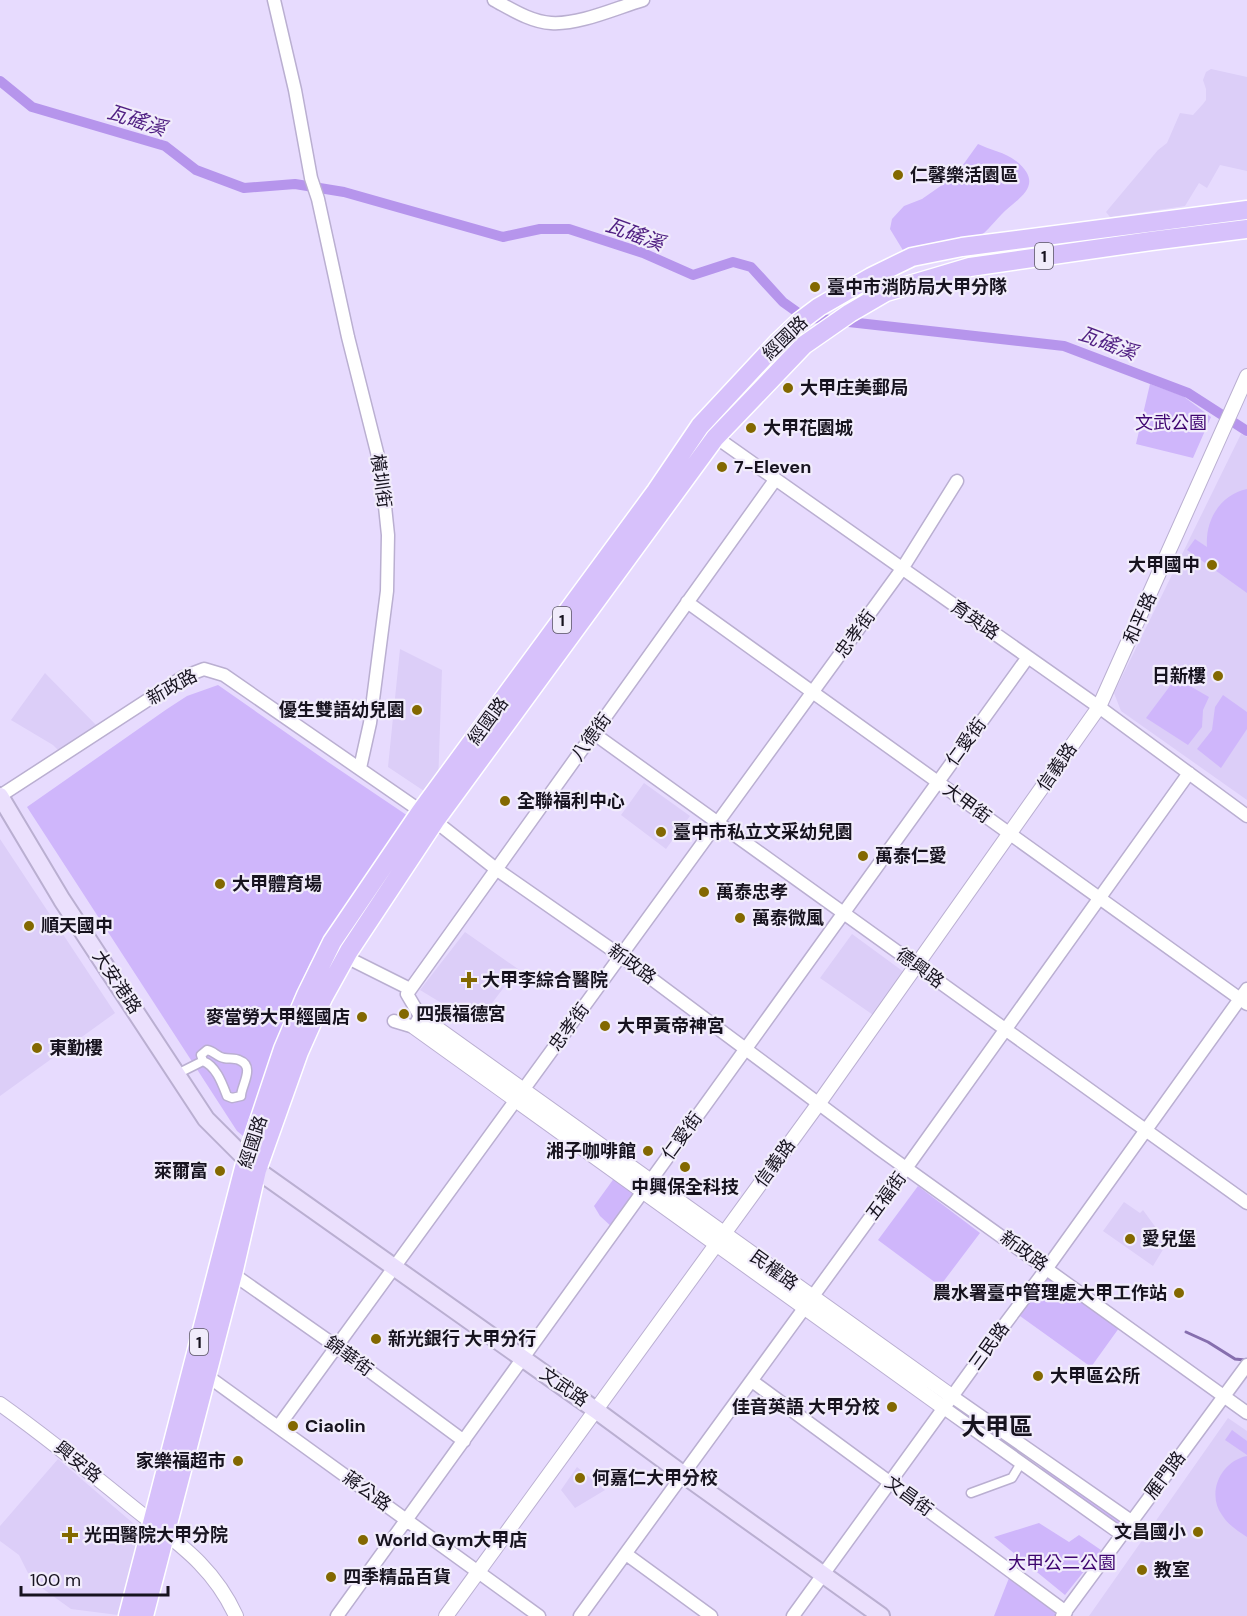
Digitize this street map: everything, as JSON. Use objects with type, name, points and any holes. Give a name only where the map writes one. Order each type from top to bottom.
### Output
[{"type":"main road","name":"經國路","points":[[199,1374],[233,1274],[251,1165],[323,998],[428,816],[700,426],[779,341],[800,322],[819,307],[912,257],[962,247],[1247,210]]},
{"type":"main road","name":"經國路","points":[[128,1616],[159,1528],[251,1165],[284,1049],[306,995],[332,942],[715,438],[798,350],[886,291],[970,267],[1247,229]]},
{"type":"main road","name":"大安港路","points":[[0,796],[62,900],[206,1119],[251,1165]]},
{"type":"main road","name":"文武路","points":[[251,1165],[881,1616]]},
{"type":"main road","name":"經國路","points":[[144,1616],[159,1528]]},
{"type":"street","name":"橫圳街","points":[[274,0],[295,90],[311,178],[318,199],[348,337],[381,468],[388,535],[387,591],[370,723],[360,768]]},
{"type":"street","points":[[494,0],[523,15],[551,23],[579,19],[643,0]]},
{"type":"street","name":"和平路","points":[[1099,707],[1247,376]]},
{"type":"street","name":"育英路","points":[[700,426],[1099,707],[1247,816]]},
{"type":"street","name":"八德街","points":[[408,992],[775,480]]},
{"type":"street","name":"忠孝街","points":[[278,1427],[902,569],[957,481]]},
{"type":"street","name":"大甲街","points":[[687,602],[1100,898],[1245,997]]},
{"type":"street","name":"仁愛街","points":[[337,1616],[1028,657]]},
{"type":"street","name":"新政路","points":[[0,796],[183,677],[204,669],[224,675],[428,816],[496,869],[621,956],[819,1103],[1247,1413]]},
{"type":"street","name":"信義路","points":[[446,1616],[819,1103],[1099,707]]},
{"type":"street","name":"德興路","points":[[593,734],[1247,1203]]},
{"type":"street","name":"五福街","points":[[580,1616],[907,1167],[1189,773]]},
{"type":"street","points":[[346,957],[408,992],[417,1022],[394,1021]]},
{"type":"street","points":[[363,971],[408,992]]},
{"type":"street","name":"三民路","points":[[793,1616],[1245,997]]},
{"type":"street","name":"民權路","points":[[417,1022],[948,1402],[1027,1467],[1121,1534]]},
{"type":"street","points":[[207,1050],[221,1058],[239,1060],[245,1064],[248,1072],[240,1096],[232,1098],[227,1096],[221,1080],[206,1062],[201,1055],[207,1050]]},
{"type":"street","points":[[177,1074],[206,1062]]},
{"type":"street","name":"錦華街","points":[[233,1274],[464,1441]]},
{"type":"street","name":"雁門路","points":[[1064,1614],[1247,1365]]},
{"type":"street","name":"蔣公路","points":[[199,1374],[278,1427],[539,1616]]},
{"type":"street","name":"文昌街","points":[[752,1381],[1064,1614]]},
{"type":"street","name":"民權路","points":[[948,1402],[1039,1456],[1131,1521]]},
{"type":"street","name":"興安路","points":[[0,1404],[52,1441],[209,1571],[236,1616]]},
{"type":"street","points":[[971,1493],[1012,1478],[1039,1456]]},
{"type":"street","points":[[626,1554],[711,1616]]},
{"type":"shaded area","points":[[1211,69],[1247,77],[1247,171],[1220,165],[1207,188],[1199,183],[1185,206],[1110,217],[1106,212],[1158,150],[1167,143],[1180,113],[1193,115],[1206,100],[1203,80],[1206,72]]},
{"type":"shaded area","name":"大甲國中","points":[[1241,434],[1247,437],[1247,800],[1121,711],[1114,693]]},
{"type":"shaded area","name":"優生雙語幼兒園","points":[[400,649],[442,670],[438,785],[430,795],[388,767]]},
{"type":"shaded area","points":[[45,673],[99,728],[60,752],[53,745],[11,720]]},
{"type":"shaded area","name":"臺中市私立文采幼兒園","points":[[644,783],[690,816],[666,849],[621,815]]},
{"type":"shaded area","name":"順天國中","points":[[0,839],[115,1013],[0,1096]]},
{"type":"shaded area","name":"大甲李綜合醫院","points":[[465,932],[518,969],[476,1024],[420,990]]},
{"type":"shaded area","points":[[852,934],[908,975],[876,1017],[820,978]]},
{"type":"shaded area","points":[[1124,1202],[1140,1213],[1143,1210],[1167,1243],[1153,1266],[1103,1231]]},
{"type":"shaded area","name":"文昌國小","points":[[1228,1418],[1247,1431],[1247,1616],[1089,1616]]},
{"type":"shaded area","name":"光田醫院大甲分院","points":[[58,1459],[141,1530],[118,1615],[71,1609],[32,1581],[19,1555],[0,1541],[0,1526]]},
{"type":"shaded area","name":"何嘉仁大甲分校","points":[[577,1467],[605,1490],[575,1508],[561,1490]]},
{"type":"green space","points":[[978,144],[1007,155],[1016,161],[1029,178],[1026,191],[985,232],[973,240],[904,252],[890,229],[892,219],[904,206],[922,199],[955,176]]},
{"type":"green space","name":"文武公園","points":[[1150,384],[1183,396],[1211,417],[1193,458],[1136,444]]},
{"type":"green space","points":[[1247,489],[1247,593],[1187,550],[1195,539],[1207,547],[1209,527],[1216,510],[1229,497]]},
{"type":"green space","points":[[1176,678],[1209,697],[1203,710],[1202,727],[1188,745],[1146,718]]},
{"type":"green space","name":"大甲體育場","points":[[218,685],[411,818],[340,915],[310,963],[281,1029],[248,1137],[237,1131],[27,807],[187,696]]},
{"type":"green space","points":[[1223,695],[1247,712],[1247,729],[1221,768],[1197,749],[1212,730],[1215,707]]},
{"type":"green space","points":[[615,1177],[638,1194],[613,1228],[600,1216],[594,1206]]},
{"type":"green space","points":[[918,1186],[980,1233],[940,1286],[878,1240]]},
{"type":"green space","points":[[1048,1277],[1119,1328],[1091,1367],[1020,1316]]},
{"type":"green space","points":[[1232,1430],[1247,1441],[1247,1455],[1225,1440]]},
{"type":"green space","points":[[1247,1456],[1247,1537],[1224,1519],[1217,1506],[1216,1488],[1223,1471],[1238,1459]]},
{"type":"green space","points":[[1046,1463],[1126,1520],[1120,1528],[1040,1471]]},
{"type":"green space","name":"大甲公二公園","points":[[1039,1523],[1069,1542],[1079,1535],[1101,1550],[1065,1595],[994,1537]]},
{"type":"green space","points":[[1009,1578],[1061,1616],[994,1616]]},
{"type":"waterway","name":"瓦磘溪","points":[[0,81],[32,107],[165,146],[196,170],[244,188],[295,184],[344,192],[503,237],[540,229],[569,229],[643,253],[693,275],[733,262],[751,267],[783,302],[804,317],[1064,346],[1188,393],[1247,431]]},
{"type":"waterway","points":[[1186,1332],[1208,1342],[1235,1359],[1245,1360]]},
{"type":"place","name":"仁馨樂活園區","points":[[898,175]]},
{"type":"place","name":"臺中市消防局大甲分隊","points":[[815,287]]},
{"type":"place","name":"大甲庄美郵局","points":[[788,388]]},
{"type":"place","name":"大甲花園城","points":[[751,428]]},
{"type":"place","name":"7-Eleven","points":[[722,467]]},
{"type":"place","name":"大甲國中","points":[[1212,565]]},
{"type":"place","name":"日新樓","points":[[1218,676]]},
{"type":"place","name":"優生雙語幼兒園","points":[[417,710]]},
{"type":"place","name":"全聯福利中心","points":[[505,801]]},
{"type":"place","name":"臺中市私立文采幼兒園","points":[[661,832]]},
{"type":"place","name":"萬泰仁愛","points":[[863,856]]},
{"type":"place","name":"大甲體育場","points":[[220,884]]},
{"type":"place","name":"萬泰忠孝","points":[[704,892]]},
{"type":"place","name":"萬泰微風","points":[[740,918]]},
{"type":"place","name":"順天國中","points":[[29,926]]},
{"type":"place","name":"大甲李綜合醫院","points":[[469,980]]},
{"type":"place","name":"四張福德宮","points":[[404,1014]]},
{"type":"place","name":"麥當勞大甲經國店","points":[[362,1017]]},
{"type":"place","name":"大甲黃帝神宮","points":[[605,1026]]},
{"type":"place","name":"東勤樓","points":[[37,1048]]},
{"type":"place","name":"湘子咖啡館","points":[[648,1151]]},
{"type":"place","name":"中興保全科技","points":[[685,1167]]},
{"type":"place","name":"萊爾富","points":[[220,1171]]},
{"type":"place","name":"愛兒堡","points":[[1130,1239]]},
{"type":"place","name":"農水署臺中管理處大甲工作站","points":[[1179,1293]]},
{"type":"place","name":"新光銀行 大甲分行","points":[[376,1339]]},
{"type":"place","name":"大甲區公所","points":[[1038,1376]]},
{"type":"place","name":"佳音英語 大甲分校","points":[[892,1407]]},
{"type":"place","name":"Ciaolin","points":[[293,1426]]},
{"type":"place","name":"家樂福超市","points":[[238,1461]]},
{"type":"place","name":"何嘉仁大甲分校","points":[[580,1478]]},
{"type":"place","name":"文昌國小","points":[[1198,1532]]},
{"type":"place","name":"光田醫院大甲分院","points":[[70,1535]]},
{"type":"place","name":"World Gym大甲店","points":[[363,1540]]},
{"type":"place","name":"教室","points":[[1142,1570]]},
{"type":"place","name":"四季精品百貨","points":[[331,1577]]},
{"type":"district","name":"大甲區","points":[[997,1426]]}]
